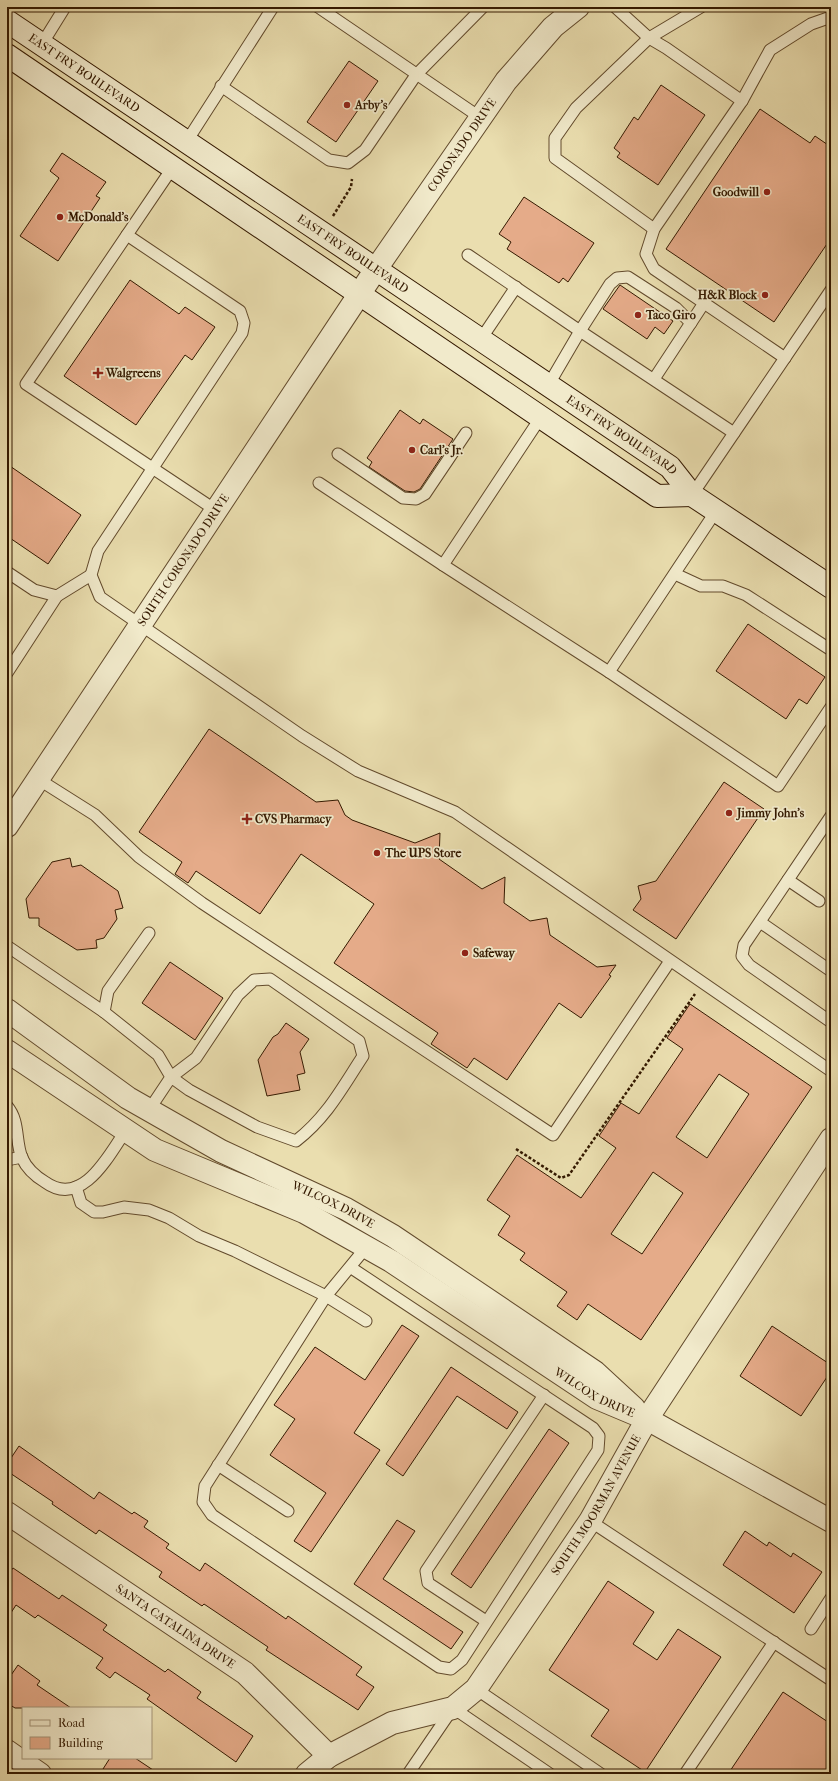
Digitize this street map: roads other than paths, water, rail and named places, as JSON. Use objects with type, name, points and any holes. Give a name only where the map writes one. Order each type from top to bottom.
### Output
[{"type":"street","name":"CORONADO DRIVE","points":[[360,294],[506,81],[554,27],[578,7]]},
{"type":"street","name":"EAST FRY BOULEVARD","points":[[7,21],[187,140],[670,467],[692,495],[831,587]]},
{"type":"street","name":"EAST FRY BOULEVARD","points":[[7,55],[657,496],[692,495]]},
{"type":"street","name":"SOUTH CORONADO DRIVE","points":[[7,826],[360,294]]},
{"type":"street","name":"WILCOX DRIVE","points":[[7,1010],[128,1098],[221,1151],[346,1209],[380,1228],[595,1372],[646,1419]]},
{"type":"street","name":"WILCOX DRIVE","points":[[7,1051],[155,1150],[304,1212],[391,1261],[597,1398],[646,1419],[831,1521]]},
{"type":"street","name":"SOUTH MOORMAN AVENUE","points":[[307,1774],[330,1756],[392,1723],[453,1708],[476,1689],[590,1521],[646,1419],[831,1139]]},
{"type":"street","name":"SANTA CATALINA DRIVE","points":[[7,1513],[244,1673],[330,1756]]},
{"type":"street","points":[[7,1751],[40,1774]]},
{"type":"lane","points":[[42,44],[65,7]]},
{"type":"lane","points":[[187,140],[272,7]]},
{"type":"lane","points":[[318,7],[416,76],[481,118]]},
{"type":"lane","points":[[222,86],[329,160],[348,163],[365,150],[416,76],[483,7]]},
{"type":"lane","points":[[615,7],[649,38],[666,48],[742,101]]},
{"type":"lane","points":[[654,229],[555,158],[555,138],[576,108],[649,38],[700,7]]},
{"type":"lane","points":[[785,358],[654,269],[646,254],[654,229],[742,101],[770,50],[811,24],[831,17]]},
{"type":"lane","points":[[173,167],[26,384],[217,511]]},
{"type":"lane","points":[[127,235],[240,311],[244,323],[242,334],[154,469],[98,551],[91,576],[100,597],[302,736],[358,770],[455,812],[670,962],[831,1071]]},
{"type":"lane","points":[[468,255],[734,433]]},
{"type":"lane","points":[[549,384],[610,284],[617,278],[628,277],[676,308],[691,323]]},
{"type":"lane","points":[[481,339],[516,287]]},
{"type":"lane","points":[[692,495],[831,290]]},
{"type":"lane","points":[[654,379],[704,303]]},
{"type":"lane","points":[[442,565],[541,417]]},
{"type":"lane","points":[[338,454],[403,498],[416,499],[425,494],[466,433]]},
{"type":"lane","points":[[319,483],[442,565],[609,672],[778,786],[831,707]]},
{"type":"lane","points":[[609,672],[716,512]]},
{"type":"lane","points":[[7,572],[34,590],[57,596]]},
{"type":"lane","points":[[675,574],[700,586],[724,586],[746,595],[831,650]]},
{"type":"lane","points":[[7,673],[57,596],[91,576]]},
{"type":"lane","points":[[38,780],[95,815],[139,857],[202,903],[553,1135],[670,962]]},
{"type":"lane","points":[[831,816],[744,945],[742,956],[749,965],[831,1022]]},
{"type":"lane","points":[[788,880],[819,901]]},
{"type":"lane","points":[[760,922],[831,971]]},
{"type":"lane","points":[[104,1012],[108,991],[148,934]]},
{"type":"lane","points":[[7,946],[104,1012],[158,1055],[171,1077],[189,1090],[257,1127],[296,1141],[323,1117],[363,1056],[359,1041],[270,978],[254,980],[238,995],[196,1058],[171,1077],[149,1110]]},
{"type":"lane","points":[[7,1106],[17,1127],[22,1157],[28,1168],[52,1188],[64,1189],[76,1187],[88,1181],[96,1173],[126,1130]]},
{"type":"lane","points":[[7,1160],[22,1157]]},
{"type":"lane","points":[[76,1187],[81,1203],[94,1212],[124,1207],[149,1210],[168,1218],[199,1236],[235,1250],[326,1296],[366,1321]]},
{"type":"lane","points":[[350,1267],[594,1428],[599,1436],[598,1450],[462,1660],[451,1669],[439,1667],[212,1515],[203,1502],[205,1486],[326,1296],[350,1267],[367,1247],[380,1228]]},
{"type":"lane","points":[[486,1622],[428,1583],[426,1571],[544,1395]]},
{"type":"lane","points":[[218,1465],[288,1511]]},
{"type":"lane","points":[[590,1521],[831,1680]]},
{"type":"lane","points":[[811,1629],[831,1598]]},
{"type":"lane","points":[[685,1774],[774,1642]]},
{"type":"lane","points":[[476,1689],[601,1774]]},
{"type":"lane","points":[[408,1774],[453,1708],[550,1774]]},
{"type":"place","name":"Arby's","points":[[347,105]]},
{"type":"place","name":"Goodwill","points":[[767,192]]},
{"type":"place","name":"McDonald's","points":[[60,217]]},
{"type":"place","name":"H&R Block","points":[[765,295]]},
{"type":"place","name":"Taco Giro","points":[[638,315]]},
{"type":"place","name":"Walgreens","points":[[98,373]]},
{"type":"place","name":"Carl's Jr.","points":[[412,450]]},
{"type":"place","name":"Jimmy John's","points":[[729,813]]},
{"type":"place","name":"CVS Pharmacy","points":[[247,819]]},
{"type":"place","name":"The UPS Store","points":[[377,853]]},
{"type":"place","name":"Safeway","points":[[465,953]]}]
